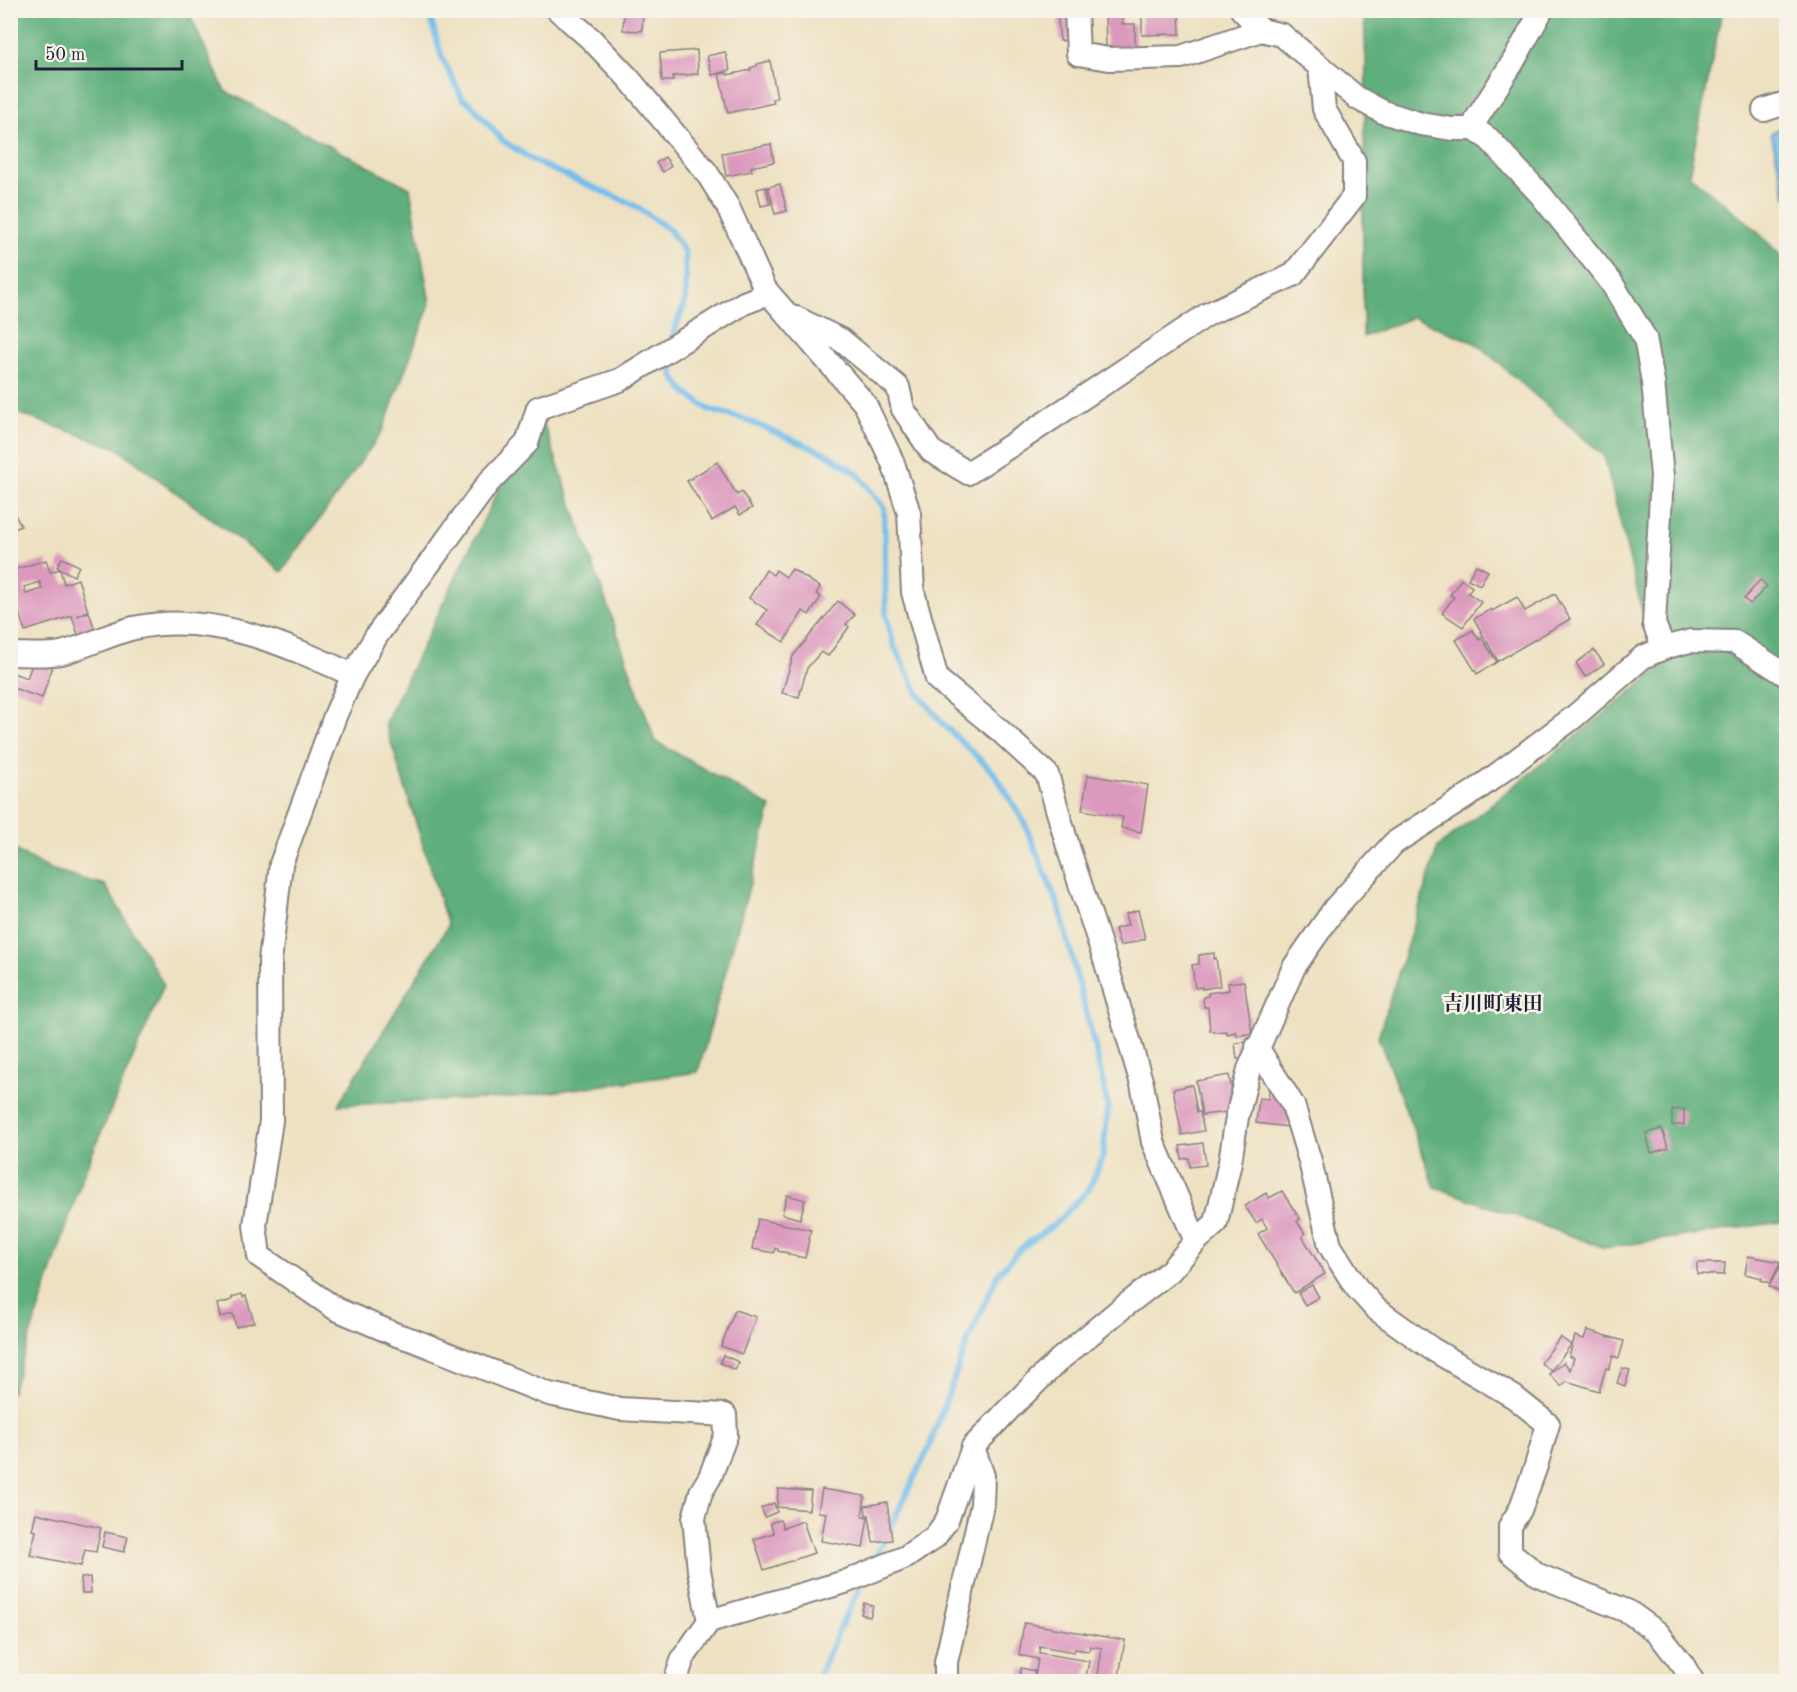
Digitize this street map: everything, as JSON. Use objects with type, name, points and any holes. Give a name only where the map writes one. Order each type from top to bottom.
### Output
[{"type":"street","points":[[558,10],[592,40],[630,80],[707,173],[728,207],[765,288],[865,404],[893,462],[909,513],[913,592],[937,679],[998,729],[1047,774],[1069,850],[1107,963],[1142,1084],[1154,1142],[1196,1241]]},
{"type":"street","points":[[1076,10],[1078,54],[1109,59],[1181,57],[1261,30],[1282,35],[1357,98],[1383,112],[1421,124],[1452,129],[1474,129],[1489,139],[1541,195],[1611,282],[1645,338],[1653,382],[1662,476],[1654,624],[1664,648]]},
{"type":"street","points":[[1242,10],[1261,30]]},
{"type":"street","points":[[1474,129],[1478,118],[1542,10]]},
{"type":"street","points":[[787,314],[841,340],[898,387],[903,409],[931,451],[968,473],[1208,314],[1293,275],[1354,196],[1354,161],[1324,109],[1320,67]]},
{"type":"street","points":[[1764,110],[1786,103]]},
{"type":"street","points":[[709,1621],[699,1570],[694,1518],[702,1492],[726,1435],[725,1415],[620,1409],[549,1394],[397,1335],[336,1309],[259,1256],[255,1225],[271,1121],[270,961],[281,864],[352,675],[377,635],[489,482],[527,443],[538,408],[620,380],[744,303],[757,298],[765,288]]},
{"type":"street","points":[[10,654],[59,653],[133,628],[175,622],[228,628],[299,651],[352,675]]},
{"type":"street","points":[[675,1682],[682,1658],[709,1621],[845,1582],[906,1557],[935,1537],[947,1520],[973,1447],[1059,1360],[1170,1271],[1216,1222],[1249,1069],[1294,967],[1335,908],[1394,843],[1475,791],[1574,717],[1642,657],[1690,641],[1735,642],[1786,675]]},
{"type":"street","points":[[1257,1047],[1293,1105],[1310,1161],[1330,1246],[1356,1287],[1376,1309],[1432,1350],[1514,1397],[1548,1424],[1520,1510],[1509,1526],[1510,1552],[1538,1575],[1629,1612],[1659,1633],[1693,1682]]},
{"type":"street","points":[[946,1682],[946,1662],[982,1505],[983,1476],[973,1447]]},
{"type":"green space","points":[[11,10],[188,11],[225,91],[410,188],[430,304],[382,432],[282,572],[117,448],[11,411]]},
{"type":"green space","points":[[1364,11],[1722,11],[1689,175],[1750,224],[1786,261],[1786,1221],[1605,1248],[1435,1187],[1378,1037],[1438,847],[1657,671],[1604,456],[1477,344],[1413,317],[1363,337],[1366,65]]},
{"type":"green space","points":[[538,408],[655,741],[771,807],[698,1072],[508,1098],[338,1105],[448,926],[385,723]]},
{"type":"green space","points":[[11,848],[53,871],[105,885],[164,985],[84,1173],[11,1394]]},
{"type":"water","points":[[1786,125],[1786,198],[1771,133]]},
{"type":"building","points":[[624,10],[643,10],[642,31],[623,30]]},
{"type":"building","points":[[1057,10],[1075,10],[1078,39],[1060,41]]},
{"type":"building","points":[[1105,10],[1122,10],[1122,24],[1135,24],[1135,47],[1106,48]]},
{"type":"building","points":[[1142,10],[1179,10],[1180,34],[1142,35]]},
{"type":"building","points":[[697,50],[698,74],[673,76],[673,81],[662,81],[660,53]]},
{"type":"building","points":[[725,52],[730,70],[712,75],[707,56]]},
{"type":"building","points":[[770,61],[777,98],[773,99],[774,103],[728,113],[719,74],[727,73],[728,75],[751,70],[750,68],[757,64]]},
{"type":"building","points":[[771,144],[774,162],[751,167],[752,171],[726,176],[722,153]]},
{"type":"building","points":[[665,157],[671,166],[663,172],[656,163]]},
{"type":"building","points":[[780,184],[787,211],[775,214],[768,187]]},
{"type":"building","points":[[766,187],[770,204],[761,206],[757,189]]},
{"type":"building","points":[[717,462],[737,495],[742,492],[752,508],[740,515],[735,507],[712,521],[687,481]]},
{"type":"building","points":[[10,506],[21,526],[10,531]]},
{"type":"building","points":[[62,558],[79,566],[74,576],[57,567]]},
{"type":"building","points":[[46,560],[50,572],[60,569],[64,584],[78,579],[88,611],[77,616],[89,612],[96,633],[79,638],[72,616],[25,631],[17,607],[10,609],[10,571]],"holes":[[[40,582],[42,589],[26,594],[24,587]]]},
{"type":"building","points":[[1476,565],[1488,571],[1480,585],[1468,579]]},
{"type":"building","points":[[792,569],[820,587],[816,594],[821,597],[809,615],[803,611],[784,642],[757,625],[767,610],[749,598],[766,570],[773,575],[776,570],[786,577]]},
{"type":"building","points":[[1461,579],[1472,587],[1468,593],[1481,602],[1463,627],[1442,613],[1454,597],[1450,595]]},
{"type":"building","points":[[1760,580],[1767,586],[1750,604],[1744,599]]},
{"type":"building","points":[[1555,594],[1570,619],[1498,661],[1474,619],[1517,597],[1525,611]]},
{"type":"building","points":[[838,601],[855,615],[846,624],[849,627],[828,656],[821,652],[807,668],[799,697],[782,693],[793,656]]},
{"type":"building","points":[[1473,630],[1479,640],[1482,638],[1497,662],[1477,674],[1456,640]]},
{"type":"building","points":[[1594,650],[1604,664],[1585,677],[1576,663]]},
{"type":"building","points":[[55,659],[42,698],[10,687],[13,673],[27,678],[33,662]]},
{"type":"building","points":[[1088,775],[1148,785],[1141,832],[1121,828],[1123,817],[1082,810]]},
{"type":"building","points":[[1138,910],[1145,939],[1120,946],[1115,929],[1128,925],[1125,914]]},
{"type":"building","points":[[1214,953],[1220,986],[1195,988],[1192,965],[1199,964],[1199,955]]},
{"type":"building","points":[[1244,981],[1252,1033],[1237,1036],[1236,1032],[1227,1034],[1226,1031],[1210,1031],[1208,1007],[1204,1007],[1203,997],[1208,996],[1208,993],[1229,990],[1228,983]]},
{"type":"building","points":[[1249,1042],[1251,1057],[1237,1059],[1235,1043]]},
{"type":"building","points":[[1229,1075],[1236,1111],[1202,1115],[1196,1081]]},
{"type":"building","points":[[1192,1085],[1197,1112],[1200,1112],[1204,1131],[1182,1135],[1173,1089]]},
{"type":"building","points":[[1269,1090],[1289,1092],[1288,1127],[1256,1123],[1259,1098],[1268,1099]]},
{"type":"building","points":[[1684,1109],[1684,1125],[1672,1125],[1672,1110]]},
{"type":"building","points":[[1662,1129],[1668,1148],[1651,1153],[1646,1133]]},
{"type":"building","points":[[1203,1143],[1206,1165],[1190,1167],[1189,1158],[1182,1159],[1180,1146]]},
{"type":"building","points":[[1282,1191],[1300,1219],[1297,1221],[1305,1234],[1302,1236],[1325,1274],[1294,1293],[1258,1234],[1267,1228],[1262,1219],[1256,1223],[1245,1206],[1266,1193],[1269,1198]]},
{"type":"building","points":[[787,1195],[805,1200],[800,1219],[782,1214]]},
{"type":"building","points":[[758,1219],[811,1230],[805,1258],[788,1255],[789,1253],[778,1251],[775,1248],[774,1253],[752,1249]]},
{"type":"building","points":[[1748,1256],[1781,1262],[1770,1283],[1761,1280],[1762,1278],[1745,1274]]},
{"type":"building","points":[[1783,1262],[1786,1264],[1786,1296],[1769,1286]]},
{"type":"building","points":[[1697,1263],[1725,1263],[1724,1275],[1697,1274]]},
{"type":"building","points":[[1312,1285],[1319,1297],[1305,1305],[1298,1293]]},
{"type":"building","points":[[242,1294],[243,1297],[246,1296],[254,1322],[236,1327],[233,1314],[220,1317],[217,1304]]},
{"type":"building","points":[[735,1310],[756,1317],[742,1354],[721,1346]]},
{"type":"building","points":[[1587,1330],[1624,1341],[1619,1358],[1613,1356],[1609,1369],[1606,1368],[1599,1391],[1567,1381],[1561,1386],[1549,1374],[1564,1362],[1570,1370],[1574,1358],[1569,1356],[1575,1336],[1584,1339]]},
{"type":"building","points":[[1560,1337],[1571,1345],[1551,1371],[1541,1363]]},
{"type":"building","points":[[723,1355],[739,1362],[735,1370],[720,1363]]},
{"type":"building","points":[[1622,1368],[1630,1370],[1625,1386],[1617,1383]]},
{"type":"building","points":[[778,1489],[811,1491],[809,1510],[777,1507]]},
{"type":"building","points":[[822,1489],[865,1496],[862,1516],[868,1517],[863,1548],[821,1541],[826,1513],[818,1512]]},
{"type":"building","points":[[887,1502],[892,1540],[873,1542],[869,1515],[866,1515],[865,1506]]},
{"type":"building","points":[[774,1503],[777,1512],[765,1517],[761,1508]]},
{"type":"building","points":[[36,1513],[101,1528],[96,1552],[85,1550],[81,1566],[30,1555],[36,1531],[32,1530]]},
{"type":"building","points":[[780,1520],[783,1528],[803,1521],[814,1553],[764,1570],[754,1539],[774,1533],[770,1523]]},
{"type":"building","points":[[105,1532],[128,1537],[124,1552],[102,1547]]},
{"type":"building","points":[[90,1577],[91,1593],[82,1593],[81,1578]]},
{"type":"building","points":[[864,1603],[873,1606],[870,1617],[861,1614]]},
{"type":"building","points":[[1024,1623],[1125,1640],[1118,1682],[1097,1682],[1102,1648],[1090,1646],[1089,1651],[1075,1649],[1074,1652],[1040,1646],[1039,1653],[1089,1661],[1085,1682],[1034,1682],[1038,1659],[1019,1655]]},
{"type":"building","points":[[1021,1668],[1035,1671],[1033,1682],[1019,1682]]},
{"type":"waterway","points":[[428,10],[442,58],[463,99],[470,103],[502,140],[537,163],[632,204],[669,229],[685,252],[686,299],[672,338]]},
{"type":"waterway","points":[[670,354],[669,361],[675,379],[686,393],[710,410],[741,418],[825,453],[857,473],[884,508],[886,614],[894,646],[918,693],[943,724],[995,774],[1024,822],[1059,907],[1108,1107],[1103,1156],[1089,1189],[1055,1224],[1021,1248],[998,1274],[968,1340],[928,1450],[872,1564]]},
{"type":"waterway","points":[[816,1682],[863,1582]]},
{"type":"district","name":"吉川町東田","points":[[1493,1003]]}]
